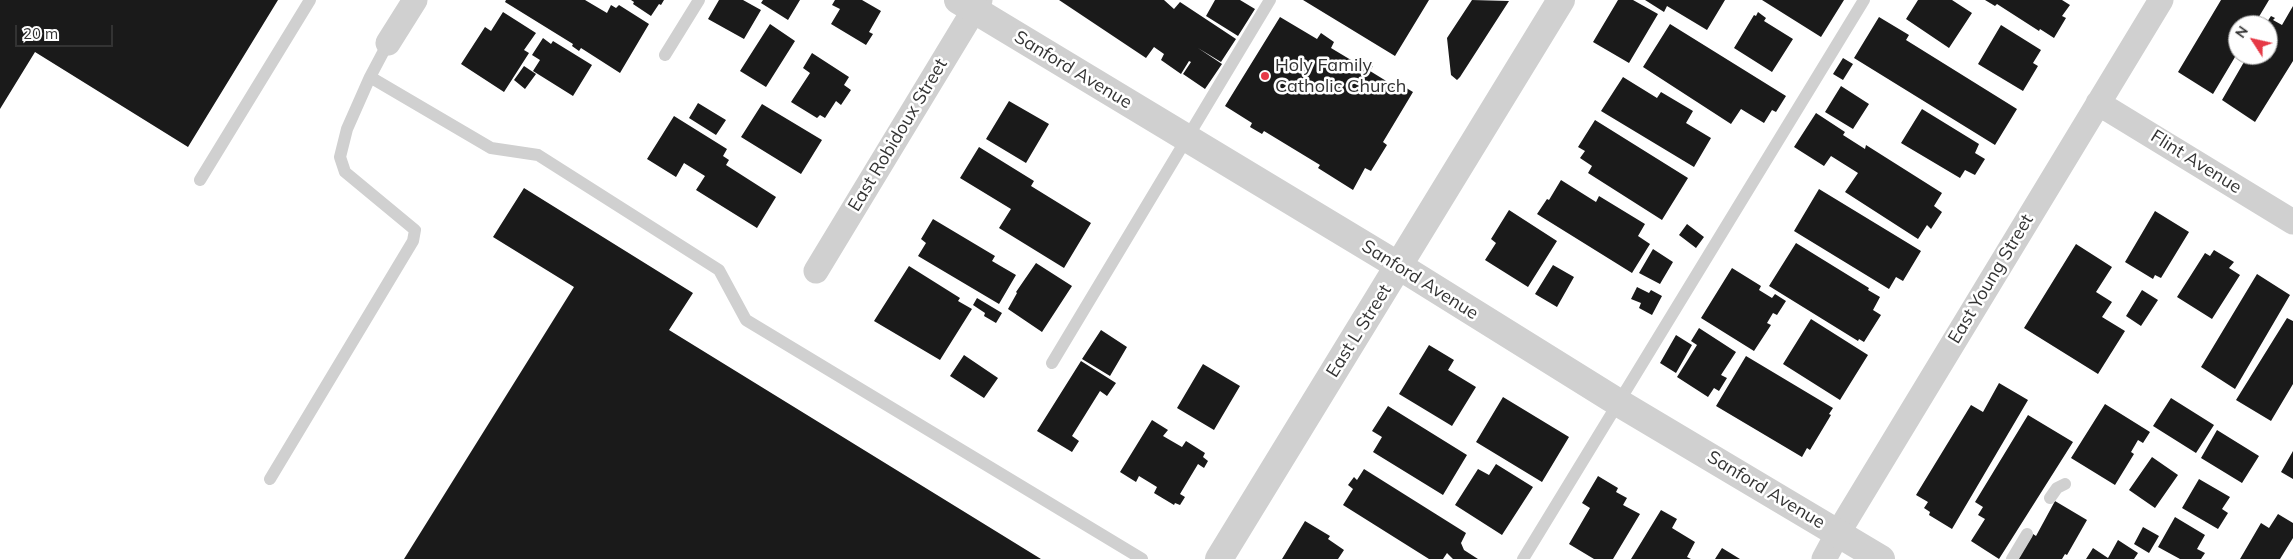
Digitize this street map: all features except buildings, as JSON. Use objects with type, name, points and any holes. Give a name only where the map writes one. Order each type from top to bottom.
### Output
[{"type":"street","points":[[388,43],[415,0]]},
{"type":"street","name":"East L Street","points":[[1219,559],[1561,0]]},
{"type":"street","name":"East Young Street","points":[[1824,559],[2161,0]]},
{"type":"street","name":"Sanford Avenue","points":[[971,3],[1188,139],[1399,266],[1619,403],[1881,559]]},
{"type":"street","name":"East Robidoux Street","points":[[816,270],[971,3]]},
{"type":"street","name":"Flint Avenue","points":[[2098,103],[2293,222]]},
{"type":"lane","points":[[200,180],[310,0]]},
{"type":"lane","points":[[665,55],[699,0]]},
{"type":"lane","points":[[1052,363],[1270,0]]},
{"type":"lane","points":[[1523,559],[1864,0]]},
{"type":"lane","points":[[270,479],[413,242],[415,230],[345,172],[340,157],[347,129],[370,77],[388,43]]},
{"type":"lane","points":[[370,77],[491,148],[538,155],[719,270],[746,320],[1142,559]]},
{"type":"lane","points":[[2050,498],[2057,488],[2065,484]]},
{"type":"lane","points":[[2012,559],[2027,534]]},
{"type":"place","name":"Holy Family Catholic Church","points":[[1265,76]]}]
